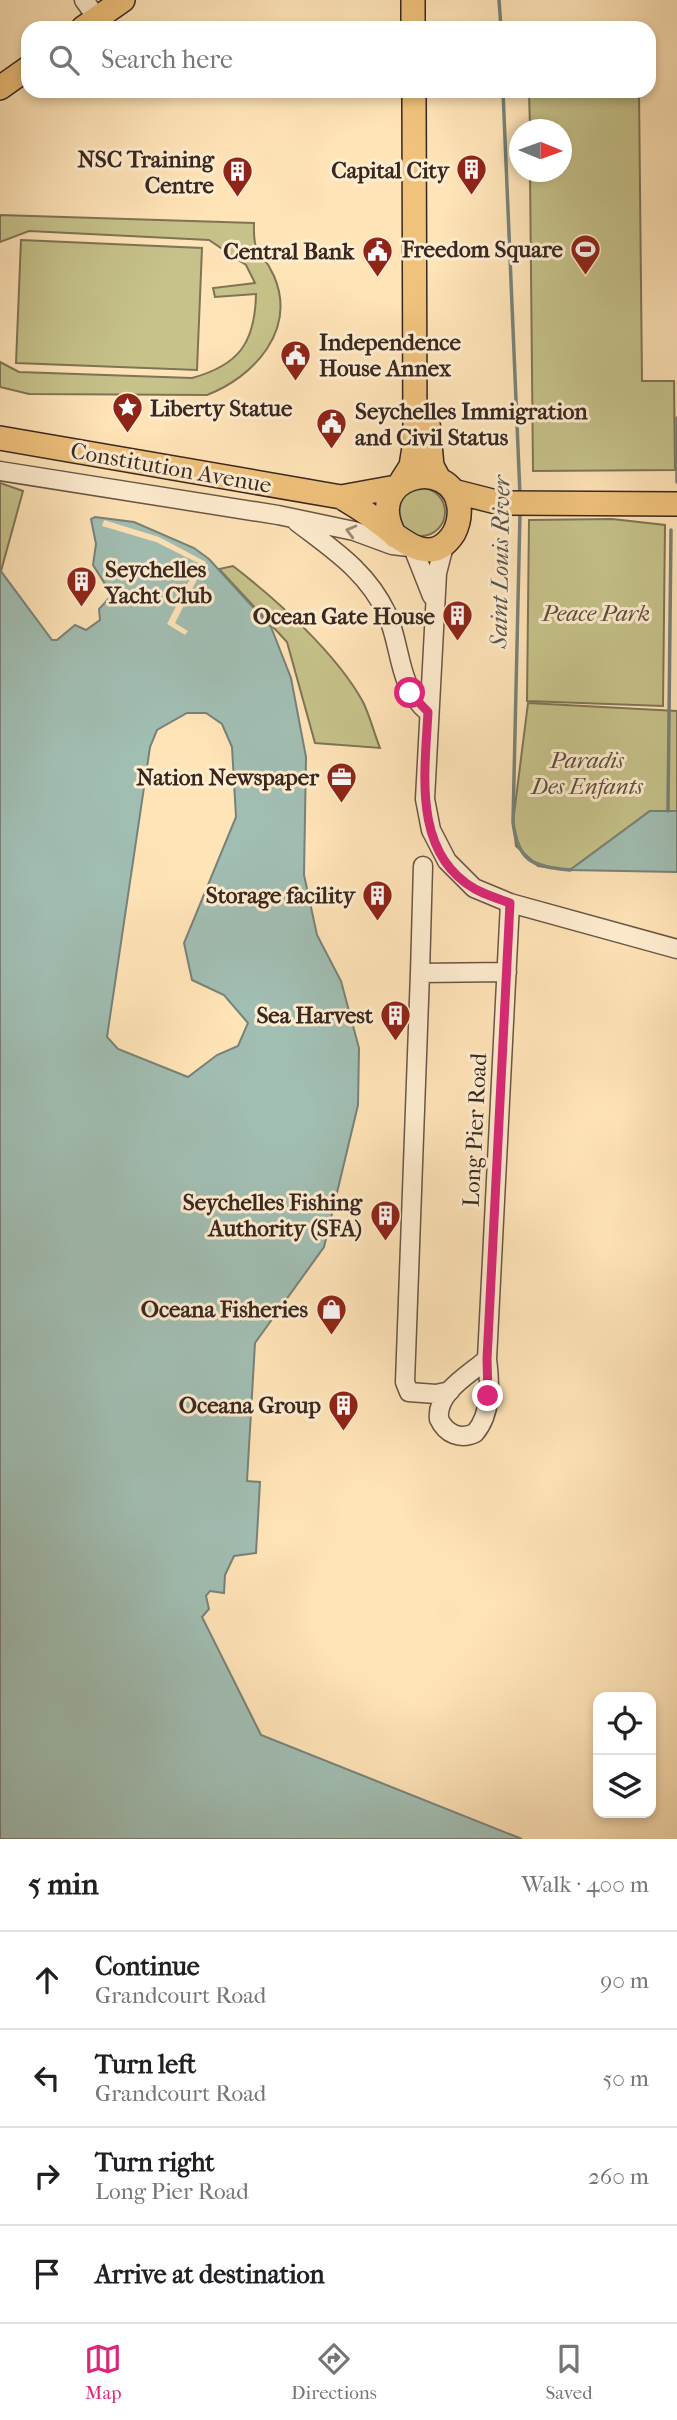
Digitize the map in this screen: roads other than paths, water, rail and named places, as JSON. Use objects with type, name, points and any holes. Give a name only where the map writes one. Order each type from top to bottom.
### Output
[{"type":"main road","points":[[88,15],[123,0]]},
{"type":"main road","points":[[413,0],[413,21]]},
{"type":"main road","points":[[429,0],[429,21]]},
{"type":"main road","points":[[1,86],[21,73]]},
{"type":"main road","points":[[414,98],[415,441],[411,466],[389,499],[386,512],[406,544],[429,549],[504,503]]},
{"type":"main road","points":[[428,98],[428,439],[432,466],[458,503],[451,536]]},
{"type":"main road","name":"Constitution Avenue","points":[[0,438],[341,497],[397,486]]},
{"type":"main road","points":[[397,486],[411,478],[425,476],[504,503],[677,504]]},
{"type":"main road","name":"Constitution Avenue","points":[[341,497],[406,544]]},
{"type":"street","points":[[0,471],[291,517],[406,544],[434,603]]},
{"type":"street","points":[[291,517],[363,575],[388,616],[410,693],[428,712]]},
{"type":"street","points":[[451,536],[437,573],[434,603],[425,799],[431,830],[457,873],[474,888],[510,903],[677,949]]},
{"type":"street","points":[[423,866],[405,1382],[409,1392],[436,1394],[450,1391],[487,1359]]},
{"type":"street","name":"Long Pier Road","points":[[450,1391],[438,1412],[443,1427],[457,1435],[475,1433],[486,1409],[510,903]]},
{"type":"street","points":[[421,973],[507,972]]},
{"type":"waterway","name":"Saint Louis River","points":[[499,0],[500,21]]},
{"type":"waterway","name":"Saint Louis River","points":[[503,98],[520,495]]},
{"type":"waterway","points":[[677,418],[677,482]]},
{"type":"waterway","name":"Saint Louis River","points":[[520,513],[513,822],[519,846],[529,860],[570,870]]},
{"type":"waterway","points":[[668,811],[671,530]]},
{"type":"place","name":"Capital City","points":[[472,197]]},
{"type":"place","name":"NSC Training Centre","points":[[237,199]]},
{"type":"place","name":"Freedom Square","points":[[586,276]]},
{"type":"place","name":"Central Bank","points":[[377,278]]},
{"type":"place","name":"Independence House Annex","points":[[296,382]]},
{"type":"place","name":"Liberty Statue","points":[[127,435]]},
{"type":"place","name":"Seychelles Immigration and Civil Status","points":[[332,451]]},
{"type":"place","name":"Seychelles Yacht Club","points":[[82,609]]},
{"type":"place","name":"Ocean Gate House","points":[[458,643]]},
{"type":"place","name":"Nation Newspaper","points":[[342,804]]},
{"type":"place","name":"Storage facility","points":[[378,922]]},
{"type":"place","name":"Sea Harvest","points":[[396,1042]]},
{"type":"place","name":"Seychelles Fishing Authority (SFA)","points":[[385,1242]]},
{"type":"place","name":"Oceana Fisheries","points":[[331,1336]]},
{"type":"place","name":"Oceana Group","points":[[344,1432]]},
{"type":"park label","name":"Peace Park","points":[[596,613]]},
{"type":"park label","name":"Paradis Des Enfants","points":[[587,773]]}]
